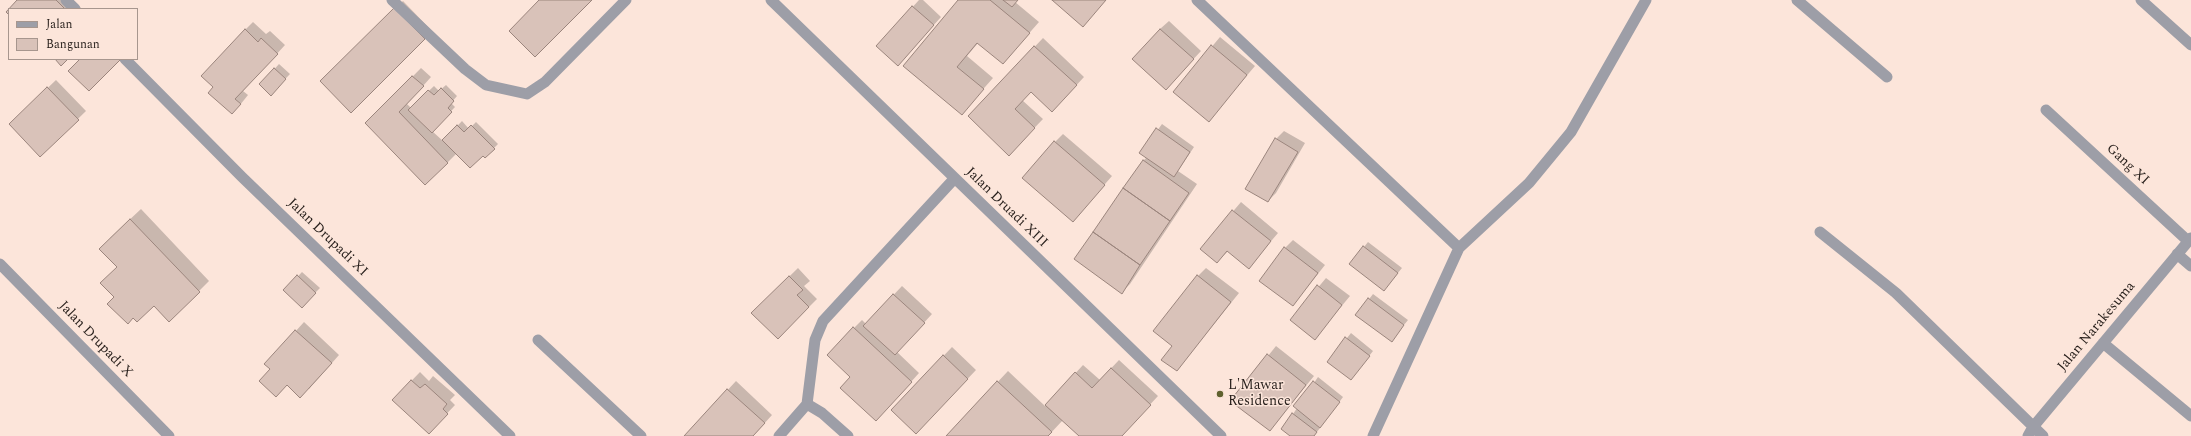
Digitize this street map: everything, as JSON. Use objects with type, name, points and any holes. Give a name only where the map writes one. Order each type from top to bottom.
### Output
[{"type":"street","points":[[66,0],[74,8]]},
{"type":"street","points":[[392,0],[466,69],[486,85],[526,94],[545,82],[626,0]]},
{"type":"street","name":"Jalan Druadi XIII","points":[[771,0],[954,179],[1221,436]]},
{"type":"street","points":[[1197,0],[1459,248]]},
{"type":"street","points":[[1373,436],[1459,248],[1529,183],[1571,132],[1646,0]]},
{"type":"street","points":[[1797,0],[1887,76]]},
{"type":"street","points":[[2141,0],[2191,45]]},
{"type":"street","name":"Jalan Drupadi XI","points":[[126,60],[242,177],[510,436]]},
{"type":"street","name":"Gang XI","points":[[2046,110],[2189,240]]},
{"type":"street","points":[[778,436],[807,404],[815,340],[824,321],[954,179]]},
{"type":"street","points":[[1820,232],[1896,293],[1999,392],[2031,432],[2043,436]]},
{"type":"street","name":"Jalan Narakesuma","points":[[2031,432],[2189,240]]},
{"type":"street","points":[[2177,254],[2191,266]]},
{"type":"street","name":"Jalan Drupadi X","points":[[0,264],[169,436]]},
{"type":"street","points":[[538,340],[641,436]]},
{"type":"street","points":[[2104,343],[2191,416]]},
{"type":"street","points":[[807,404],[822,413],[848,436]]},
{"type":"building","points":[[17,0],[56,0],[64,8],[10,8]]},
{"type":"building","points":[[539,0],[592,0],[535,57],[509,31]]},
{"type":"building","points":[[958,0],[990,0],[1030,33],[1003,64],[977,43],[957,67],[984,89],[962,115],[903,66]]},
{"type":"building","points":[[1003,0],[1018,0],[1012,7]]},
{"type":"building","points":[[1052,0],[1106,0],[1083,27]]},
{"type":"building","points":[[912,6],[934,25],[898,66],[876,46]]},
{"type":"building","points":[[394,8],[425,39],[351,113],[320,81]]},
{"type":"building","points":[[245,29],[258,42],[261,38],[278,54],[235,99],[241,104],[232,114],[208,93],[213,87],[201,76]]},
{"type":"building","points":[[1160,29],[1194,59],[1166,90],[1132,59]]},
{"type":"building","points":[[1211,45],[1247,75],[1209,122],[1173,92]]},
{"type":"building","points":[[1034,46],[1077,85],[1052,112],[1031,92],[1015,109],[1035,128],[1009,156],[968,116]]},
{"type":"building","points":[[56,60],[67,60],[61,66]]},
{"type":"building","points":[[79,60],[120,60],[89,91],[68,71]]},
{"type":"building","points":[[274,68],[286,79],[271,96],[259,84]]},
{"type":"building","points":[[412,76],[424,86],[399,112],[448,163],[425,185],[365,123]]},
{"type":"building","points":[[47,87],[79,120],[40,157],[9,124]]},
{"type":"building","points":[[441,88],[454,101],[448,108],[452,112],[432,133],[408,110],[428,90],[434,95]]},
{"type":"building","points":[[457,125],[464,132],[471,125],[495,149],[485,158],[483,156],[470,168],[442,140]]},
{"type":"building","points":[[1156,128],[1190,152],[1174,177],[1139,153]]},
{"type":"building","points":[[1275,138],[1298,152],[1268,202],[1245,189]]},
{"type":"building","points":[[1054,141],[1105,185],[1073,222],[1022,178]]},
{"type":"building","points":[[1143,160],[1189,193],[1170,221],[1123,188]]},
{"type":"building","points":[[1123,188],[1170,221],[1140,265],[1093,232]]},
{"type":"building","points":[[1232,210],[1271,241],[1249,269],[1227,251],[1217,263],[1200,249]]},
{"type":"building","points":[[130,219],[200,292],[169,322],[154,306],[137,322],[133,318],[128,324],[107,304],[114,297],[100,283],[117,267],[99,249]]},
{"type":"building","points":[[1093,232],[1140,265],[1122,294],[1074,259]]},
{"type":"building","points":[[1363,246],[1398,273],[1384,291],[1349,264]]},
{"type":"building","points":[[1284,247],[1318,273],[1293,306],[1259,281]]},
{"type":"building","points":[[297,275],[316,293],[302,308],[283,290]]},
{"type":"building","points":[[1197,275],[1231,302],[1177,371],[1161,360],[1172,346],[1153,331]]},
{"type":"building","points":[[789,276],[803,290],[797,295],[809,307],[778,339],[751,313]]},
{"type":"building","points":[[1317,285],[1342,305],[1315,340],[1290,320]]},
{"type":"building","points":[[893,294],[925,323],[895,355],[863,326]]},
{"type":"building","points":[[1368,298],[1404,325],[1392,342],[1355,315]]},
{"type":"building","points":[[853,327],[912,382],[876,421],[840,388],[850,377],[827,355]]},
{"type":"building","points":[[295,330],[332,363],[300,398],[287,385],[276,397],[259,381],[270,369],[264,364]]},
{"type":"building","points":[[1345,337],[1370,356],[1351,380],[1327,362]]},
{"type":"building","points":[[1267,354],[1306,385],[1270,431],[1230,401]]},
{"type":"building","points":[[943,355],[968,379],[916,434],[891,410]]},
{"type":"building","points":[[1111,368],[1151,405],[1122,436],[1079,436],[1045,405],[1075,372],[1092,388]]},
{"type":"building","points":[[411,380],[420,388],[425,384],[447,404],[443,409],[448,414],[429,434],[392,400]]},
{"type":"building","points":[[997,381],[1052,432],[1048,436],[946,436]]},
{"type":"building","points":[[1313,381],[1340,402],[1320,428],[1293,406]]},
{"type":"building","points":[[727,389],[765,423],[753,436],[684,436]]},
{"type":"building","points":[[1292,413],[1317,432],[1314,436],[1290,436],[1281,429]]},
{"type":"place","name":"L'Mawar Residence","points":[[1220,394]]}]
